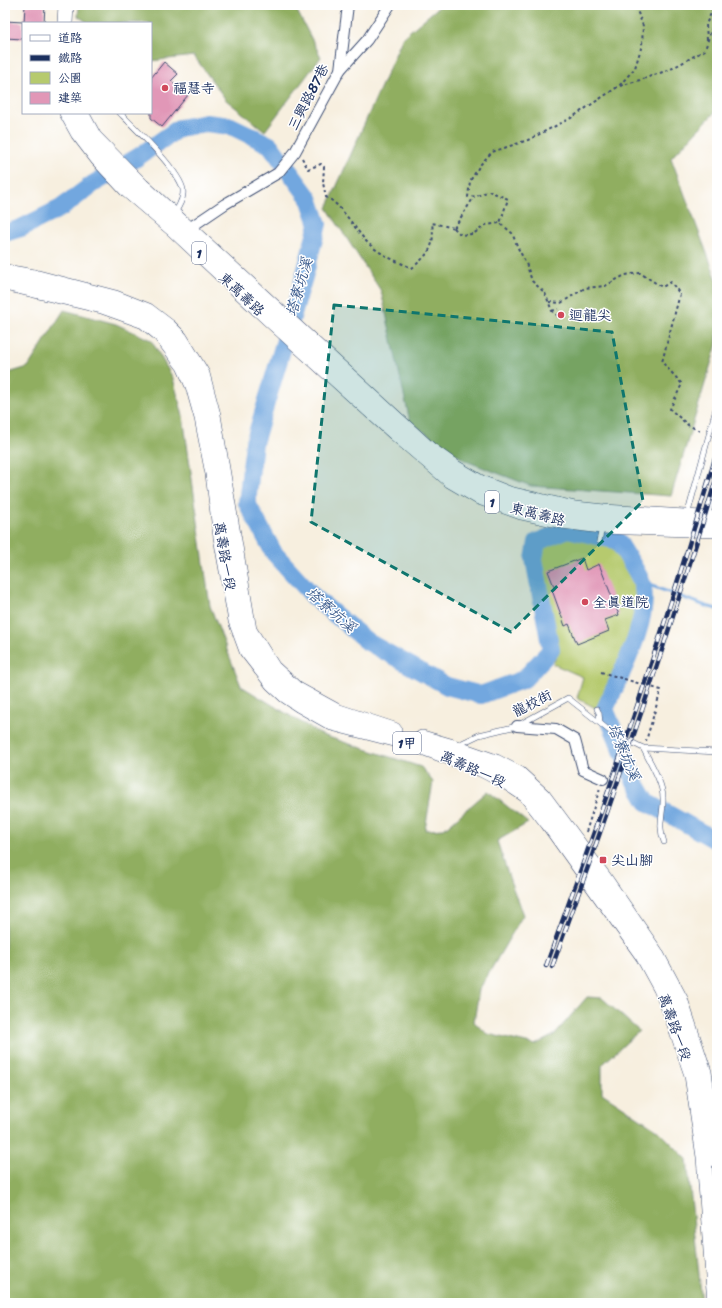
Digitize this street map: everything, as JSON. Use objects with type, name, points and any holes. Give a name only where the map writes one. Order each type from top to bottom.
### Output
[{"type":"main road","points":[[56,22],[57,5]]},
{"type":"main road","points":[[65,22],[66,5]]},
{"type":"main road","name":"1","points":[[68,114],[78,133],[102,155]]},
{"type":"main road","name":"1","points":[[82,114],[94,136],[102,155]]},
{"type":"main road","name":"東萬壽路","points":[[102,155],[142,186],[268,318],[316,354]]},
{"type":"main road","name":"東萬壽路","points":[[102,155],[127,190],[179,225],[262,296],[316,354],[395,433],[444,474],[479,497],[521,512],[562,521],[603,519],[711,525]]},
{"type":"main road","name":"萬壽路一段","points":[[5,272],[115,298],[148,311],[169,327],[180,338],[202,374],[213,415],[249,630],[272,668],[296,689],[336,711],[410,735],[450,752],[508,783],[526,795],[548,823],[643,956],[661,989],[676,1027],[692,1075],[704,1156],[715,1256],[715,1303]]},
{"type":"main road","name":"萬壽路一段","points":[[5,283],[102,306],[144,321],[160,334],[184,366],[193,386],[202,418],[213,474],[221,537],[235,614],[247,651],[272,683],[285,695],[332,723],[414,744],[496,762],[518,774],[543,796],[604,878],[655,952],[680,999],[704,1072],[717,1160]]},
{"type":"street","name":"三興路87巷","points":[[179,225],[225,204],[278,173],[295,152],[340,70],[348,5]]},
{"type":"street","points":[[340,70],[367,40],[390,5]]},
{"type":"street","points":[[517,726],[556,729],[575,740],[583,770],[603,778]]},
{"type":"lane","points":[[121,114],[148,141],[181,182],[183,190],[179,225]]},
{"type":"lane","points":[[685,523],[717,405]]},
{"type":"lane","points":[[711,525],[717,483]]},
{"type":"lane","points":[[599,541],[603,519]]},
{"type":"lane","name":"龍校街","points":[[450,752],[479,735],[517,726],[568,698],[611,732],[644,748],[717,752]]},
{"type":"lane","points":[[597,709],[600,723]]},
{"type":"lane","points":[[644,748],[662,789],[664,798],[660,827],[664,842]]},
{"type":"path","points":[[412,5],[420,5]]},
{"type":"path","points":[[500,223],[508,198],[489,190],[468,197],[470,181],[480,165],[492,152],[528,140],[571,118],[619,86],[635,68],[642,45],[643,26],[635,5]]},
{"type":"path","points":[[707,44],[706,24],[715,5]]},
{"type":"path","points":[[619,86],[671,68],[705,50],[711,30],[717,19]]},
{"type":"path","points":[[295,152],[304,159],[308,169],[321,164],[324,167],[323,183],[326,197],[331,199],[343,212],[366,242],[378,252],[412,268],[424,258],[430,250],[433,232],[432,223],[454,228],[461,235],[473,234],[486,225],[500,223],[512,233],[526,263],[532,281],[545,293],[552,311],[558,316]]},
{"type":"path","points":[[454,228],[474,196]]},
{"type":"path","points":[[549,302],[560,303],[585,288],[606,286],[625,275],[640,273],[662,288],[671,282],[680,294],[662,362],[682,384],[670,409],[688,425],[709,435]]},
{"type":"path","points":[[552,311],[558,309]]},
{"type":"path","points":[[601,672],[661,690],[644,748]]},
{"type":"path","points":[[588,838],[585,832],[603,778]]},
{"type":"highlighted area","points":[[334,305],[612,332],[643,501],[511,632],[311,522]]},
{"type":"green space","points":[[79,5],[294,5],[321,57],[265,131],[226,100],[194,56],[152,61],[152,22],[87,22],[78,16]]},
{"type":"green space","points":[[441,5],[717,5],[717,110],[671,158],[717,280],[717,344],[671,496],[531,486],[466,461],[410,422],[381,291],[327,208],[403,37]]},
{"type":"green space","points":[[64,310],[116,324],[151,340],[173,378],[183,416],[210,606],[241,686],[322,735],[421,767],[433,782],[425,830],[444,829],[488,791],[528,823],[497,841],[523,915],[479,990],[474,1022],[488,1034],[535,1045],[554,1035],[587,997],[602,998],[639,1031],[602,1065],[602,1093],[658,1130],[687,1159],[702,1303],[5,1303],[5,374],[28,367]]},
{"type":"green space","points":[[567,535],[612,543],[633,578],[639,596],[635,630],[601,711],[577,698],[583,677],[553,664],[558,652],[541,563],[543,545]]},
{"type":"building","points":[[25,5],[45,5],[44,22],[24,22]]},
{"type":"building","points":[[5,21],[23,22],[22,39],[5,38]]},
{"type":"building","name":"福慧寺","points":[[164,62],[178,74],[171,81],[188,95],[162,127],[151,118],[152,77]]},
{"type":"building","name":"全真道院","points":[[582,558],[586,570],[599,564],[619,615],[605,620],[609,631],[577,644],[569,624],[565,626],[552,590],[555,589],[548,571]]},
{"type":"waterway","name":"塔寮坑溪","points":[[5,233],[21,228],[61,208],[93,184],[138,157],[179,128],[206,123],[231,126],[270,145],[309,198],[318,224],[304,277],[254,443],[247,503],[274,553],[315,598],[368,642],[447,686],[481,695],[524,679],[551,650],[534,559],[537,542],[568,529],[618,541],[641,581],[644,595],[643,611],[633,646],[605,709],[634,780],[647,802],[717,841]]},
{"type":"waterway","points":[[641,582],[717,609]]},
{"type":"railway","points":[[546,966],[592,839],[636,710],[698,517],[717,452]]},
{"type":"railway","points":[[552,967],[638,723],[717,476]]},
{"type":"place","name":"福慧寺","points":[[165,88]]},
{"type":"place","name":"迴龍尖","points":[[561,315]]},
{"type":"place","name":"全真道院","points":[[585,602]]},
{"type":"place","name":"尖山腳","points":[[603,860]]}]
